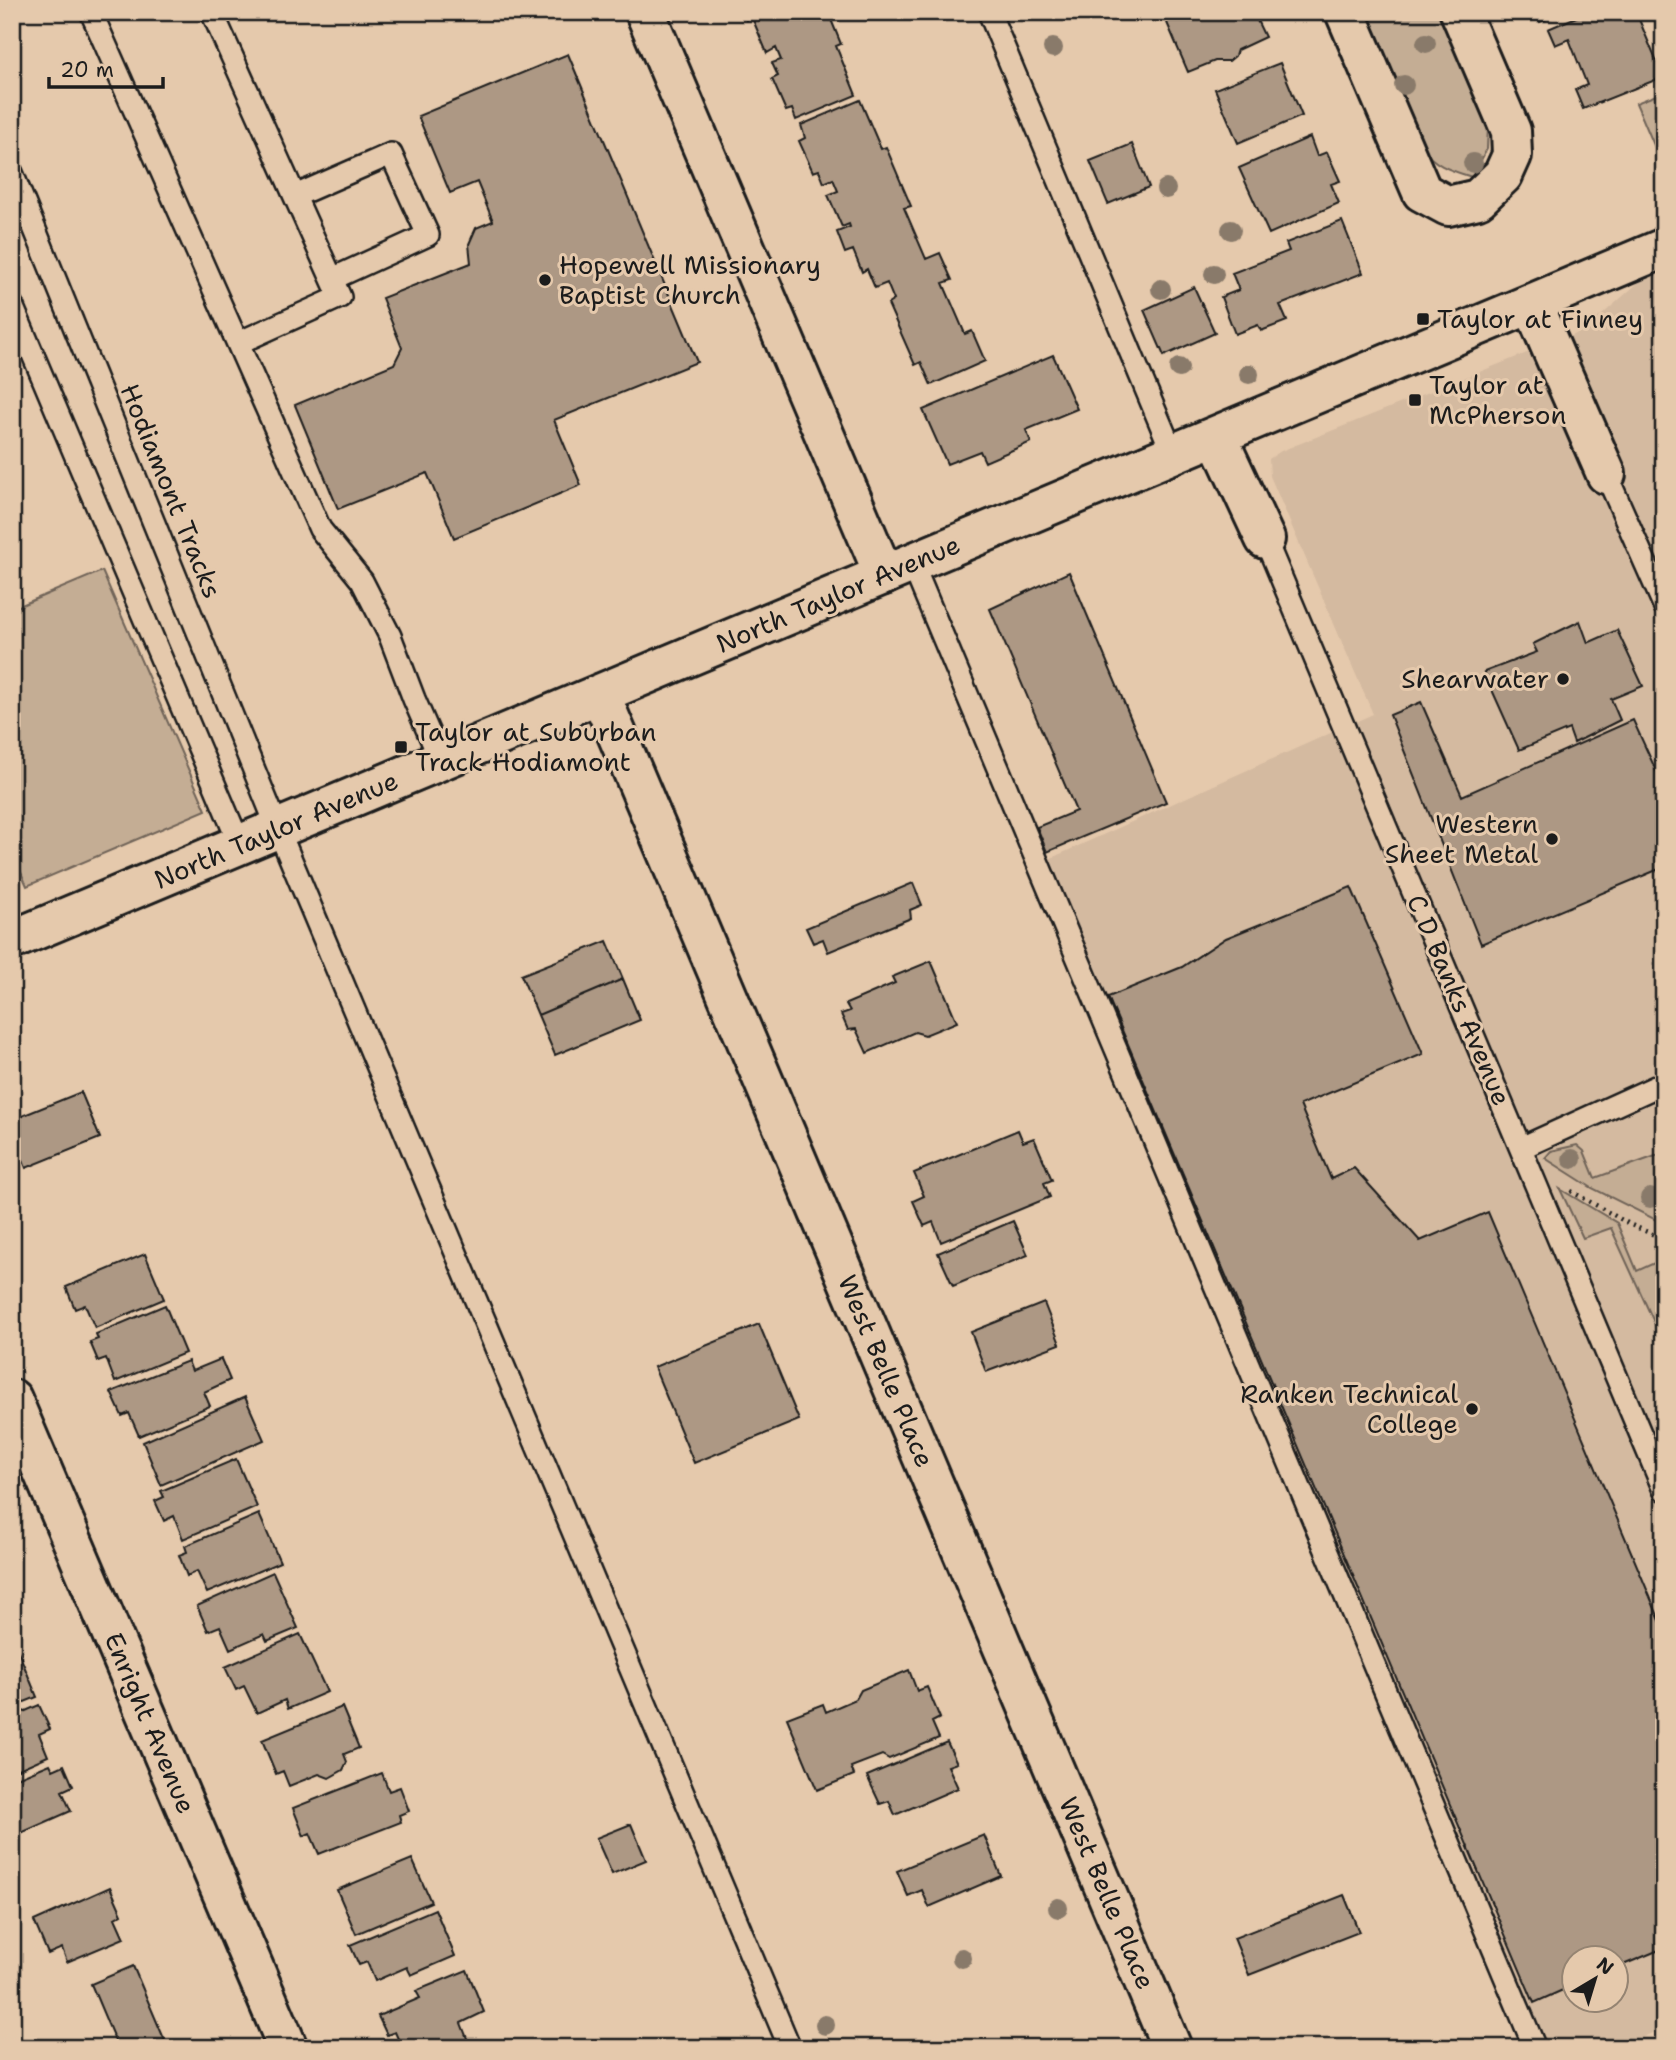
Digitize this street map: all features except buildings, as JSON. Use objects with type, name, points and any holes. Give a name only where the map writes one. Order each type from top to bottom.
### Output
[{"type":"street","points":[[645,12],[898,569]]},
{"type":"street","points":[[1345,12],[1422,192],[1448,206],[1478,199],[1503,175],[1512,155],[1511,131],[1460,12]]},
{"type":"street","name":"North Taylor Avenue","points":[[12,940],[1664,248]]},
{"type":"street","points":[[1532,304],[1606,474]]},
{"type":"street","name":"C D Banks Avenue","points":[[1217,436],[1265,539]]},
{"type":"street","name":"West Belle Place","points":[[600,694],[1172,2048]]},
{"type":"street","name":"Enright Avenue","points":[[12,1399],[288,2048]]},
{"type":"lane","points":[[91,12],[320,529],[362,581],[390,636],[441,761]]},
{"type":"lane","points":[[212,12],[340,297],[238,343]]},
{"type":"lane","points":[[989,12],[1173,454]]},
{"type":"lane","points":[[295,196],[391,154],[428,235],[332,279]]},
{"type":"lane","name":"Hodiamont Tracks","points":[[12,173],[278,829],[790,2048]]},
{"type":"lane","points":[[12,305],[240,845]]},
{"type":"lane","points":[[1606,474],[1664,605]]},
{"type":"lane","name":"C D Banks Avenue","points":[[1265,539],[1664,1490]]},
{"type":"lane","points":[[898,569],[1535,2048]]},
{"type":"lane","points":[[1521,1147],[1664,1083]]},
{"type":"path","points":[[1521,1147],[1559,1185],[1664,1239]]},
{"type":"shaded area","points":[[1365,12],[1442,12],[1488,125],[1487,149],[1472,177],[1437,163],[1421,146]]},
{"type":"shaded area","points":[[1664,92],[1664,163],[1662,164],[1636,103]]},
{"type":"shaded area","name":"Ranken Technical College","points":[[1664,260],[1664,2028],[1617,2048],[1549,2048],[1049,859],[1373,714],[1270,476],[1269,459],[1281,451],[1532,351],[1551,347],[1587,328]]},
{"type":"shaded area","points":[[102,571],[206,810],[27,886],[12,852],[12,609]]},
{"type":"shaded area","points":[[1577,1145],[1584,1151],[1595,1178],[1664,1153],[1664,1224],[1592,1188],[1545,1158],[1551,1151]]},
{"type":"shaded area","points":[[1560,1189],[1617,1223],[1637,1271],[1659,1261],[1654,1247],[1664,1247],[1664,1344],[1611,1228],[1583,1238]]},
{"type":"place","name":"Hopewell Missionary Baptist Church","points":[[545,280]]},
{"type":"place","name":"Taylor at Finney","points":[[1423,319]]},
{"type":"place","name":"Taylor at McPherson","points":[[1415,400]]},
{"type":"place","name":"Shearwater","points":[[1563,679]]},
{"type":"place","name":"Taylor at Suburban Track Hodiamont","points":[[401,747]]},
{"type":"place","name":"Western Sheet Metal","points":[[1552,839]]},
{"type":"place","name":"Ranken Technical College","points":[[1472,1409]]}]
